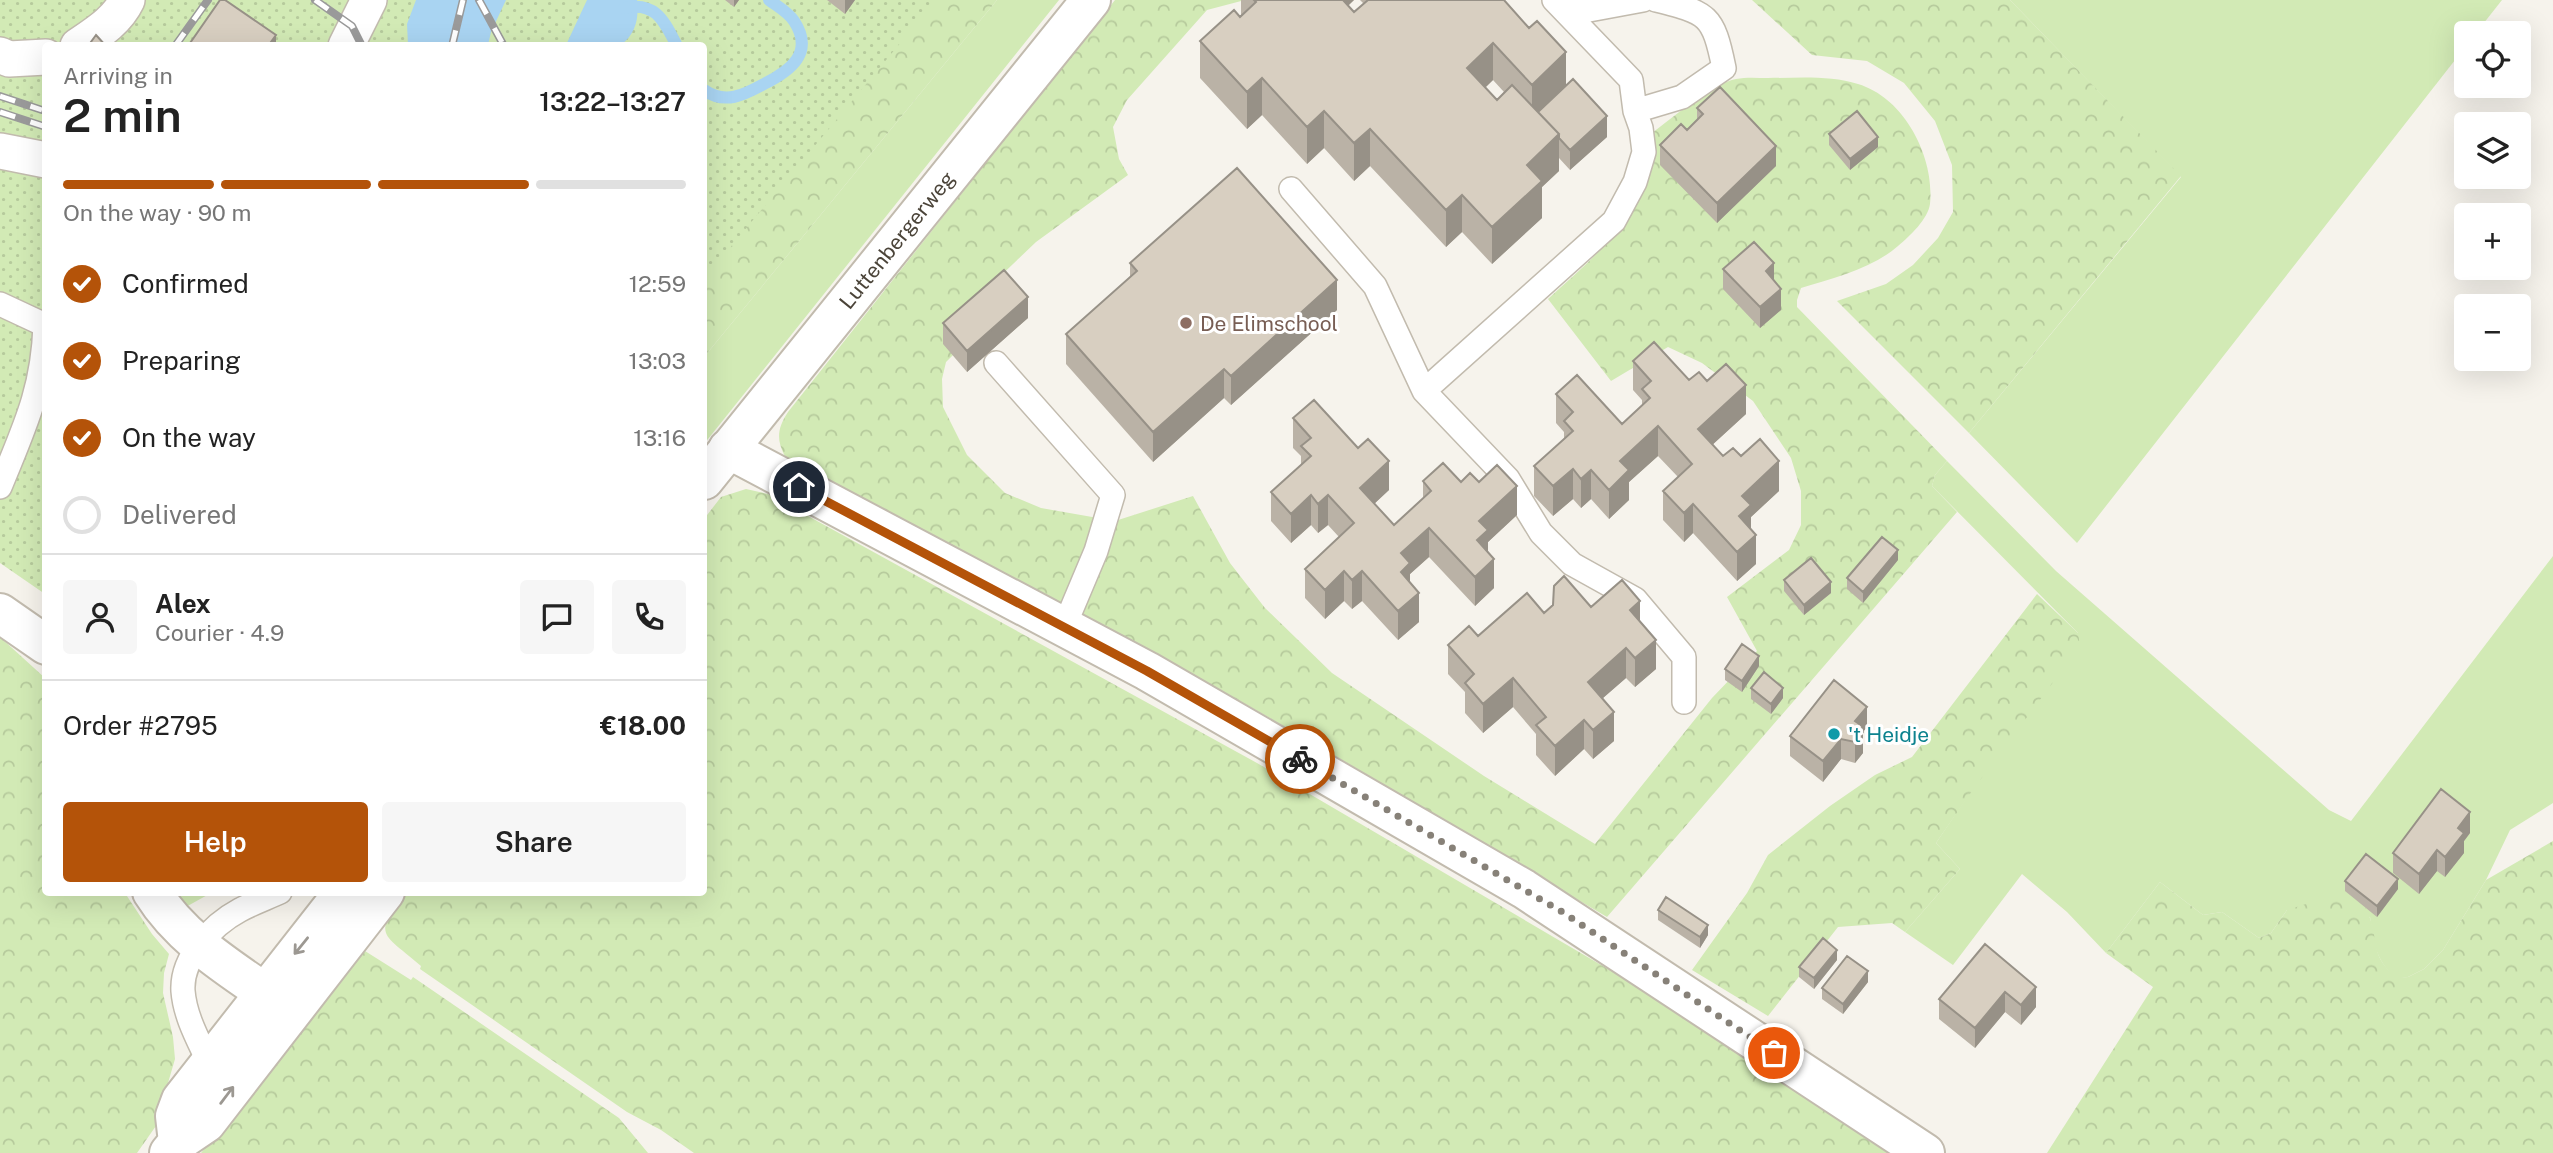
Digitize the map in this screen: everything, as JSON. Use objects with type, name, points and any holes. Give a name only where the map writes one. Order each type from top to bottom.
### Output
[{"type":"street","points":[[84,42],[102,30],[122,10],[127,0]]},
{"type":"street","points":[[348,42],[369,0]]},
{"type":"street","name":"Luttenbergerweg","points":[[707,476],[1091,0]]},
{"type":"street","points":[[0,151],[42,159]]},
{"type":"street","points":[[728,449],[1147,671],[1544,901],[1925,1153]]},
{"type":"street","points":[[0,613],[42,642]]},
{"type":"street","points":[[155,896],[168,915],[198,945],[278,1001]]},
{"type":"street","points":[[173,1147],[205,1123],[342,896]]},
{"type":"street","points":[[173,1147],[177,1107],[209,1063],[278,1001],[381,896]]},
{"type":"lane","points":[[1557,0],[1589,10],[1643,0]]},
{"type":"lane","points":[[1424,391],[1614,221],[1635,182],[1644,152],[1631,80],[1557,0]]},
{"type":"lane","points":[[1635,111],[1682,97],[1724,68],[1717,33],[1698,10],[1656,0]]},
{"type":"lane","points":[[1291,189],[1375,286],[1424,391],[1508,479],[1541,533],[1572,564],[1635,599],[1684,657],[1684,702]]},
{"type":"lane","points":[[0,304],[42,324]]},
{"type":"lane","points":[[996,363],[1113,495],[1096,551],[1064,627]]},
{"type":"lane","points":[[0,486],[34,402],[42,367]]},
{"type":"lane","points":[[209,1063],[187,1013],[183,990],[187,965],[198,945],[238,911],[271,896]]},
{"type":"green space","points":[[0,0],[936,0],[707,275],[707,42],[42,42],[42,592],[0,563]]},
{"type":"green space","points":[[855,0],[997,0],[707,353],[707,95]]},
{"type":"green space","points":[[997,0],[1059,0],[707,440],[707,353]]},
{"type":"green space","points":[[1115,0],[1245,0],[1207,10],[1127,100],[1113,127],[1119,159],[1128,175],[1036,242],[969,306],[955,353],[946,362],[942,379],[943,407],[967,455],[1005,493],[1041,508],[1115,521],[1193,496],[1230,563],[1265,608],[1332,673],[1484,776],[1595,844],[1712,698],[1757,651],[1727,597],[1789,550],[1801,525],[1801,491],[1791,458],[1753,401],[1702,363],[1668,347],[1611,381],[1548,299],[1592,259],[1630,214],[1650,173],[1651,134],[1716,87],[1736,79],[1748,78],[1836,79],[1858,84],[1875,91],[1890,102],[1914,132],[1922,150],[1930,186],[1929,210],[1922,221],[1903,242],[1876,261],[1852,272],[1801,288],[1797,307],[1947,461],[1935,475],[1932,486],[1957,512],[1607,917],[1193,674],[989,566],[795,473],[786,457],[779,436],[788,412]]},
{"type":"green space","points":[[1752,0],[2010,0],[2181,176],[1969,433],[1837,301],[1886,284],[1913,265],[1938,238],[1953,212],[1952,165],[1935,121],[1904,83],[1867,61],[1812,55]]},
{"type":"green space","points":[[2010,0],[2502,0],[2485,21],[2454,21],[2454,61],[2077,543],[1969,433],[2181,177]]},
{"type":"green space","points":[[1947,461],[2056,571],[2329,810],[2351,821],[2553,556],[2553,803],[2510,830],[2486,880],[2443,950],[2424,969],[2408,977],[2396,979],[2377,951],[2370,917],[2287,910],[2271,933],[2259,938],[2222,912],[2203,915],[2160,882],[2106,953],[2067,912],[2022,874],[1953,965],[1905,932],[1960,869],[1936,843],[2078,633],[1932,486],[1935,475]]},
{"type":"green space","points":[[746,489],[768,494],[1257,763],[1637,986],[1888,1153],[694,1153],[661,1130],[627,1112],[420,969],[421,966],[390,940],[385,926],[404,896],[707,896],[707,515],[721,497]]},
{"type":"green space","points":[[2037,594],[2078,633],[2080,646],[1936,843],[1960,869],[1905,932],[1892,923],[1838,927],[1768,1016],[1692,970],[1747,893],[1768,855],[1830,806],[1875,775],[1912,757]]},
{"type":"green space","points":[[0,637],[42,675],[42,896],[127,896],[169,954],[163,993],[175,1059],[168,1083],[165,1113],[137,1153],[0,1153]]},
{"type":"green space","points":[[2553,841],[2553,1153],[2047,1153],[2153,987],[2106,953],[2160,882],[2203,915],[2222,912],[2259,938],[2271,933],[2287,910],[2353,889],[2369,914],[2377,950],[2383,963],[2396,978],[2408,977],[2424,969],[2443,950],[2486,880]]},
{"type":"green space","points":[[174,896],[206,896],[184,908]]},
{"type":"green space","points":[[365,951],[411,980],[413,977],[619,1118],[648,1153],[201,1153],[361,952]]},
{"type":"water","points":[[416,0],[506,0],[489,42],[408,42],[407,24]]},
{"type":"water","points":[[587,0],[637,0],[635,25],[624,42],[567,42]]},
{"type":"building","points":[[220,0],[225,0],[276,35],[271,42],[191,42]]},
{"type":"building","points":[[1254,0],[1343,0],[1354,12],[1368,0],[1504,0],[1529,28],[1537,21],[1566,52],[1532,85],[1493,43],[1467,68],[1497,100],[1512,85],[1559,134],[1527,165],[1542,181],[1492,227],[1462,195],[1446,210],[1370,129],[1354,143],[1324,111],[1307,127],[1262,78],[1247,92],[1200,41],[1234,10],[1240,17],[1256,2]]},
{"type":"building","points":[[96,35],[102,42],[91,42]]},
{"type":"building","points":[[1573,79],[1607,116],[1570,150],[1538,112]]},
{"type":"building","points":[[1720,87],[1776,146],[1717,203],[1660,145],[1681,124],[1687,130],[1703,114],[1697,108]]},
{"type":"building","points":[[1857,111],[1878,137],[1850,159],[1829,134]]},
{"type":"building","points":[[1237,168],[1337,280],[1231,376],[1224,369],[1153,432],[1066,334],[1137,271],[1130,263]]},
{"type":"building","points":[[1754,242],[1774,263],[1766,271],[1781,289],[1760,307],[1723,269]]},
{"type":"building","points":[[1004,270],[1028,297],[967,351],[943,323]]},
{"type":"building","points":[[1654,342],[1689,380],[1699,372],[1707,381],[1726,364],[1746,385],[1698,429],[1723,456],[1733,448],[1741,456],[1760,439],[1779,461],[1742,496],[1751,505],[1739,516],[1756,535],[1737,552],[1693,504],[1684,513],[1663,491],[1692,464],[1658,426],[1620,461],[1629,470],[1609,490],[1591,470],[1581,479],[1573,469],[1553,486],[1534,466],[1573,431],[1564,421],[1573,412],[1556,394],[1577,375],[1622,424],[1650,398],[1642,389],[1651,381],[1633,361]]},
{"type":"building","points":[[1314,400],[1358,448],[1368,439],[1389,461],[1360,488],[1394,525],[1431,491],[1423,481],[1443,463],[1461,482],[1470,473],[1479,482],[1497,465],[1517,486],[1479,521],[1488,530],[1477,540],[1494,559],[1475,577],[1429,528],[1401,553],[1410,563],[1401,572],[1419,593],[1398,611],[1362,571],[1352,580],[1344,571],[1325,590],[1305,569],[1354,523],[1328,495],[1318,504],[1311,495],[1291,514],[1271,492],[1311,456],[1301,446],[1311,438],[1293,418]]},
{"type":"building","points":[[1882,537],[1898,550],[1863,592],[1847,578]]},
{"type":"building","points":[[1811,558],[1831,582],[1804,605],[1784,580]]},
{"type":"building","points":[[1564,576],[1591,607],[1622,580],[1640,601],[1630,610],[1656,640],[1635,658],[1626,648],[1588,682],[1614,712],[1593,730],[1584,720],[1555,746],[1536,725],[1546,717],[1513,678],[1483,704],[1465,683],[1474,674],[1448,645],[1469,626],[1478,636],[1527,593],[1544,613],[1553,605],[1554,586]]},
{"type":"building","points":[[1742,644],[1759,656],[1742,681],[1725,669]]},
{"type":"building","points":[[1764,672],[1783,688],[1771,704],[1751,688]]},
{"type":"building","points":[[1834,680],[1867,707],[1855,721],[1862,726],[1863,732],[1855,742],[1841,739],[1823,761],[1790,736]]},
{"type":"building","points":[[2441,789],[2470,812],[2458,828],[2464,833],[2445,857],[2437,850],[2419,874],[2393,853]]},
{"type":"building","points":[[2366,854],[2398,879],[2377,906],[2345,881]]},
{"type":"building","points":[[1666,897],[1708,925],[1700,937],[1658,910]]},
{"type":"building","points":[[1823,938],[1837,950],[1814,978],[1799,967]]},
{"type":"building","points":[[1985,944],[2036,987],[2021,1005],[2005,992],[1975,1028],[1939,999]]},
{"type":"building","points":[[1847,956],[1868,971],[1843,1004],[1822,988]]},
{"type":"waterway","points":[[707,92],[727,98],[742,95],[783,73],[797,60],[802,43],[800,32],[789,15],[769,0]]},
{"type":"waterway","points":[[624,8],[644,7],[651,10],[663,21],[675,42]]},
{"type":"railway","points":[[178,42],[208,0]]},
{"type":"railway","points":[[315,0],[352,26],[360,42]]},
{"type":"railway","points":[[453,42],[463,0]]},
{"type":"railway","points":[[479,0],[502,42]]},
{"type":"railway","points":[[0,96],[42,110]]},
{"type":"railway","points":[[0,112],[42,126]]},
{"type":"way so far","points":[[1300,759],[1564,913],[1774,1053]]},
{"type":"place","name":"De Elimschool","points":[[1186,323]]},
{"type":"place","name":"'t Heidje","points":[[1834,734]]},
{"type":"route","points":[[799,487],[1147,671],[1300,759]]}]
